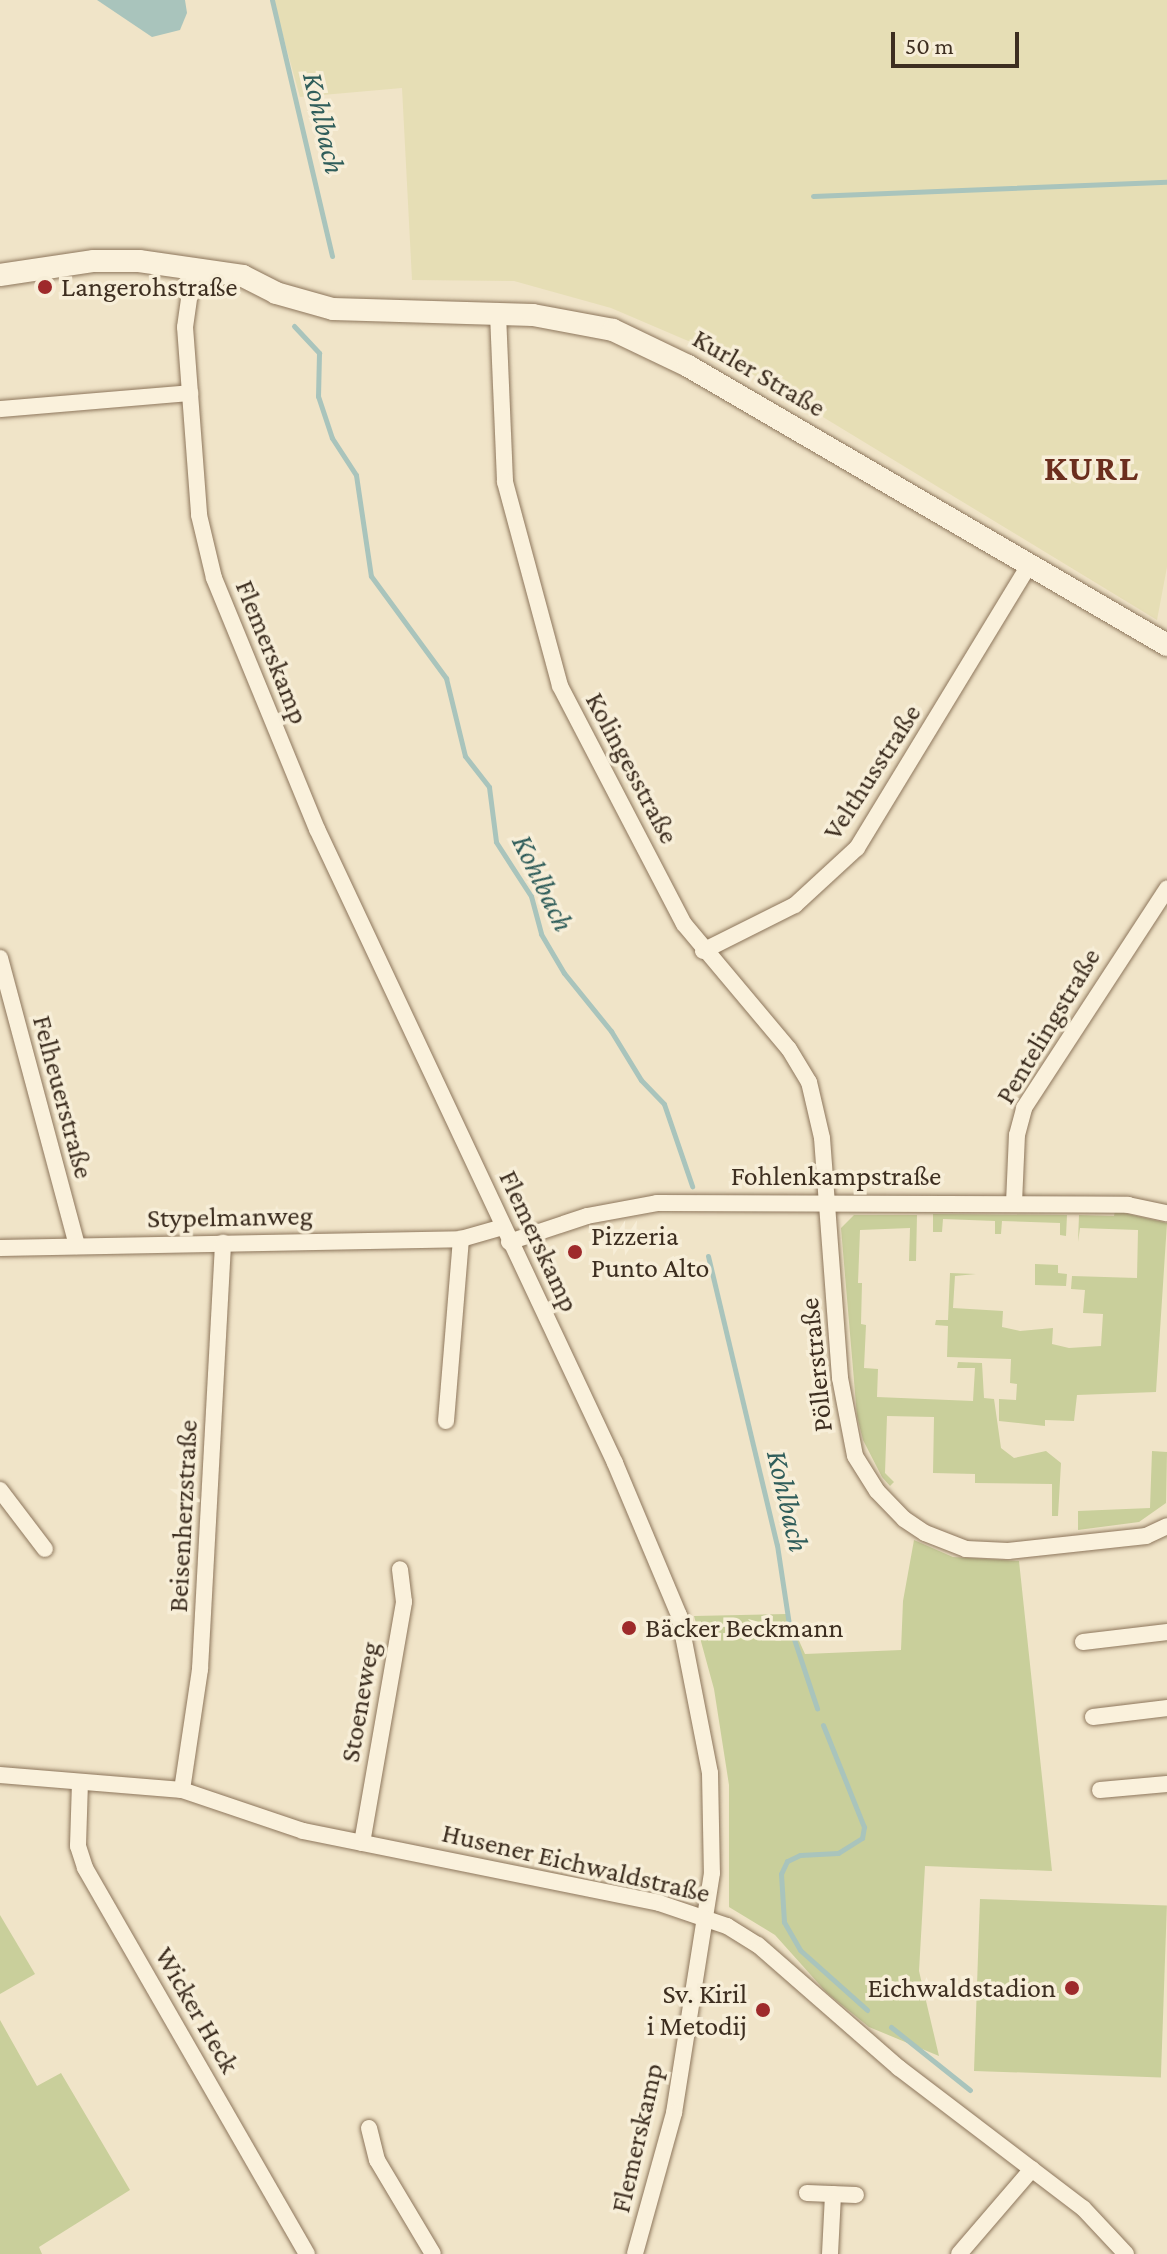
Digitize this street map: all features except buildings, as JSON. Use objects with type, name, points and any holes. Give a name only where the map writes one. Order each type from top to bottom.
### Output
[{"type":"main road","name":"Kurler Straße","points":[[0,275],[117,260],[221,277],[243,276],[276,293],[365,313],[498,314],[567,319],[635,338],[1167,645]]},
{"type":"street","name":"Flemerskamp","points":[[193,271],[185,327],[199,515],[214,578],[317,829],[615,1463],[679,1615],[712,1788],[712,1873],[674,2113],[635,2254]]},
{"type":"street","name":"Kolingesstraße","points":[[498,314],[505,482],[560,686],[684,924],[703,951],[789,1049],[809,1082],[822,1138],[826,1202]]},
{"type":"street","points":[[0,409],[190,393]]},
{"type":"street","name":"Velthusstraße","points":[[703,951],[795,905],[857,848],[1029,565]]},
{"type":"street","name":"Pentelingstraße","points":[[1014,1203],[1017,1135],[1024,1108],[1167,889]]},
{"type":"street","name":"Felheuerstraße","points":[[0,960],[77,1246]]},
{"type":"street","name":"Fohlenkampstraße","points":[[506,1235],[632,1206],[826,1202],[1014,1203],[1128,1205],[1167,1213]]},
{"type":"street","name":"Pöllerstraße","points":[[826,1202],[849,1436],[877,1491],[904,1519],[944,1542],[1008,1551],[1146,1536],[1166,1528]]},
{"type":"street","name":"Stypelmanweg","points":[[0,1248],[461,1239],[506,1235]]},
{"type":"street","points":[[446,1421],[461,1239]]},
{"type":"street","name":"Beisenherzstraße","points":[[182,1790],[200,1669],[223,1243]]},
{"type":"street","points":[[0,1490],[45,1549]]},
{"type":"street","name":"Stoeneweg","points":[[362,1843],[404,1602],[400,1569]]},
{"type":"street","points":[[1083,1642],[1167,1632]]},
{"type":"street","points":[[1093,1717],[1167,1708]]},
{"type":"street","name":"Husener Eichwaldstraße","points":[[0,1775],[182,1790],[303,1831],[497,1867],[704,1917],[758,1945],[818,2003],[1083,2208],[1126,2254]]},
{"type":"street","name":"Wicker Heck","points":[[80,1782],[78,1846],[85,1868],[307,2254]]},
{"type":"street","points":[[1100,1790],[1167,1784]]},
{"type":"street","points":[[369,2128],[377,2160],[433,2254]]},
{"type":"street","points":[[959,2254],[1032,2169]]},
{"type":"street","points":[[807,2193],[856,2195]]},
{"type":"street","points":[[830,2254],[833,2194]]},
{"type":"shaded area","points":[[273,0],[1167,0],[1167,567],[1157,620],[721,355],[611,308],[514,281],[412,280],[402,88],[300,97]]},
{"type":"green space","points":[[1115,1211],[1167,1223],[1156,1392],[1077,1395],[1074,1421],[1045,1420],[1045,1426],[999,1421],[999,1399],[1016,1400],[1017,1384],[1010,1383],[1011,1359],[947,1357],[948,1326],[935,1325],[936,1320],[948,1320],[950,1273],[976,1274],[955,1276],[953,1308],[1003,1311],[1002,1327],[1020,1331],[1053,1328],[1052,1344],[1069,1348],[1101,1346],[1103,1314],[1083,1313],[1085,1290],[1071,1289],[1072,1276],[1137,1278],[1138,1230],[1080,1228],[1078,1242],[1079,1215],[1114,1216]]},
{"type":"green space","points":[[933,1214],[1067,1215],[1066,1236],[1060,1235],[1060,1223],[1002,1221],[1001,1234],[995,1234],[995,1221],[943,1219],[942,1232],[933,1232]]},
{"type":"green space","points":[[854,1215],[917,1215],[916,1261],[909,1261],[910,1228],[860,1230],[858,1283],[862,1283],[861,1324],[866,1325],[864,1368],[878,1369],[877,1397],[973,1401],[975,1368],[957,1368],[958,1362],[982,1363],[984,1398],[994,1399],[1001,1448],[1014,1458],[1046,1451],[1061,1463],[1058,1516],[1052,1516],[1052,1484],[975,1483],[975,1474],[933,1473],[934,1417],[887,1416],[885,1473],[894,1482],[890,1486],[882,1477],[863,1440],[857,1416],[841,1228]]},
{"type":"green space","points":[[1035,1264],[1058,1265],[1058,1273],[1067,1274],[1066,1286],[1035,1285]]},
{"type":"green space","points":[[1152,1451],[1167,1452],[1166,1503],[1139,1522],[1078,1530],[1078,1511],[1150,1508]]},
{"type":"green space","points":[[914,1540],[953,1557],[1019,1561],[1052,1871],[925,1866],[919,1971],[939,2056],[869,2027],[827,1993],[775,1935],[729,1907],[729,1785],[714,1689],[694,1616],[787,1614],[805,1654],[901,1650],[903,1601]]},
{"type":"green space","name":"Eichwaldstadion","points":[[980,1899],[1167,1906],[1161,2077],[974,2071]]},
{"type":"green space","points":[[0,1915],[35,1974],[0,1994]]},
{"type":"green space","points":[[0,2020],[37,2086],[61,2073],[130,2190],[39,2247],[42,2254],[0,2254]]},
{"type":"water","points":[[97,0],[185,0],[187,13],[180,30],[152,37]]},
{"type":"waterway","name":"Kohlbach","points":[[272,0],[332,256]]},
{"type":"waterway","points":[[813,196],[1167,182]]},
{"type":"waterway","name":"Kohlbach","points":[[294,326],[319,353],[318,396],[332,438],[356,475],[371,576],[446,678],[465,756],[489,787],[496,842],[531,896],[541,934],[564,973],[611,1031],[641,1080],[664,1104],[692,1186]]},
{"type":"waterway","name":"Kohlbach","points":[[708,1256],[777,1545],[789,1624],[817,1708]]},
{"type":"waterway","name":"Kohlbach","points":[[823,1725],[864,1827],[862,1838],[838,1853],[800,1855],[787,1861],[781,1874],[784,1922],[800,1950],[867,2010]]},
{"type":"waterway","name":"Kohlbach","points":[[891,2027],[970,2090]]},
{"type":"place","name":"Langerohstraße","points":[[45,287]]},
{"type":"place","name":"Pizzeria Punto Alto","points":[[575,1252]]},
{"type":"place","name":"Bäcker Beckmann","points":[[629,1628]]},
{"type":"place","name":"Eichwaldstadion","points":[[1072,1988]]},
{"type":"place","name":"Sv. Kiril i Metodij","points":[[763,2010]]},
{"type":"district","name":"KURL","points":[[1092,469]]}]
